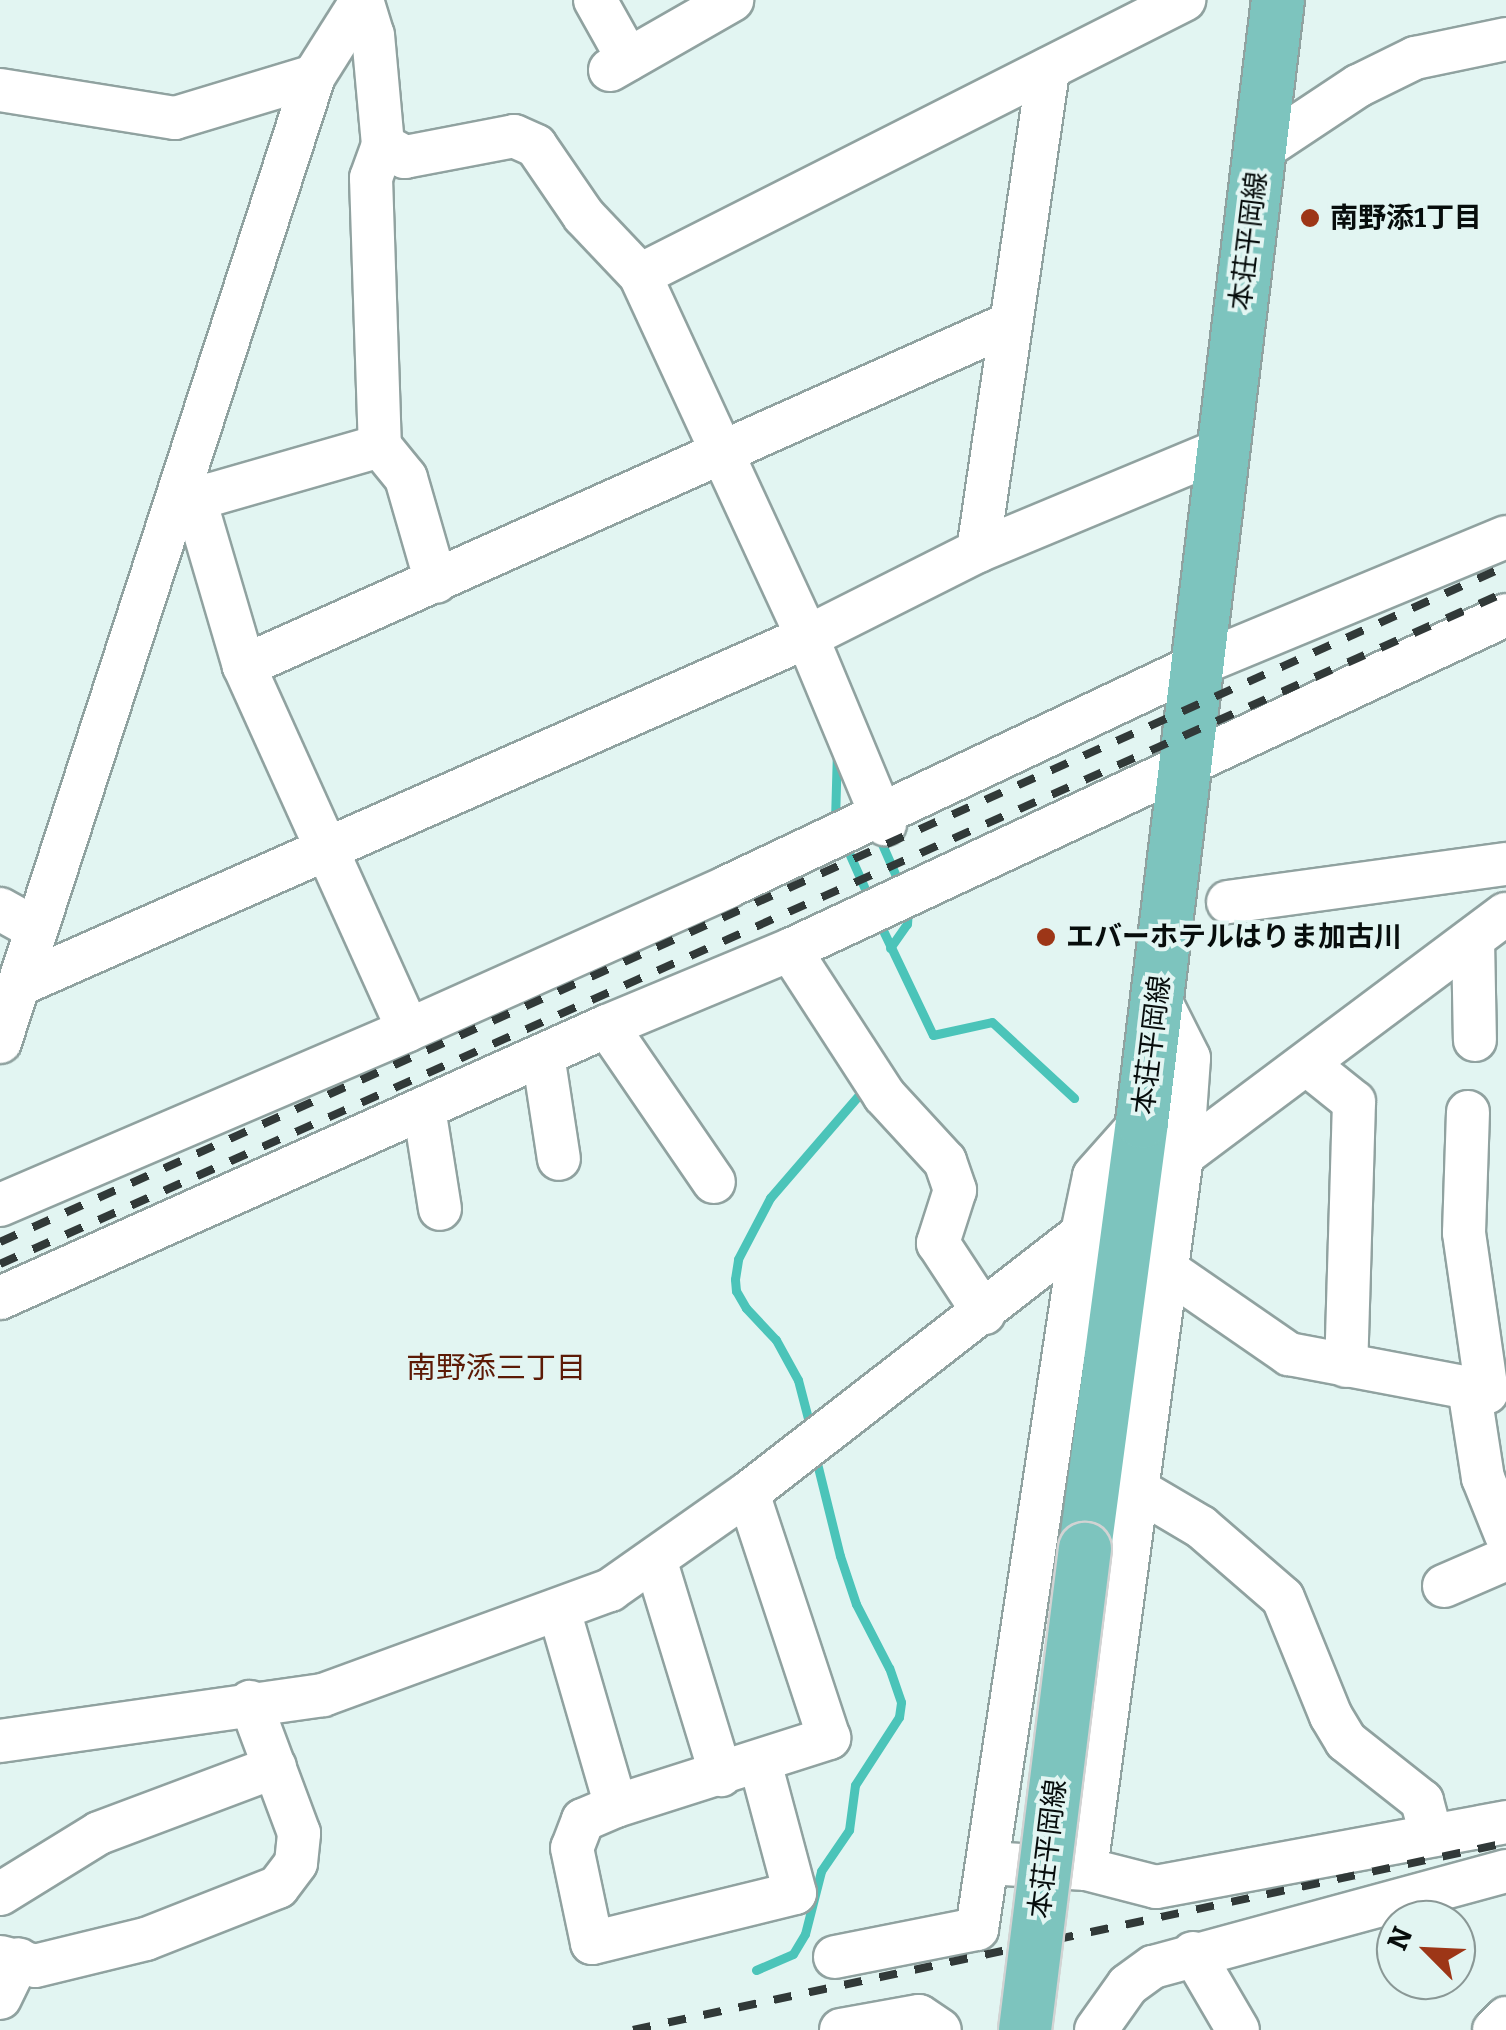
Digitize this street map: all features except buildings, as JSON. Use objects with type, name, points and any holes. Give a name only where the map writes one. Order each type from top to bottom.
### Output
[{"type":"main road","name":"本荘平岡線","points":[[1025,2030],[1158,996],[1278,0]]},
{"type":"street","points":[[0,1042],[21,984],[18,919],[179,499],[314,76],[362,0]]},
{"type":"street","points":[[362,0],[373,34],[383,145],[371,178],[380,446],[406,478],[436,582]]},
{"type":"street","points":[[596,0],[619,64],[732,0]]},
{"type":"street","points":[[640,275],[1184,0]]},
{"type":"street","points":[[1260,151],[1358,86],[1416,58],[1506,38]]},
{"type":"street","points":[[978,551],[1048,69]]},
{"type":"street","points":[[0,90],[175,118],[314,76]]},
{"type":"street","points":[[383,145],[405,158],[514,136],[536,146],[584,216],[640,275],[724,452],[884,820]]},
{"type":"street","points":[[244,666],[1009,324]]},
{"type":"street","points":[[179,499],[213,494],[380,446]]},
{"type":"street","points":[[21,984],[806,637],[978,551],[1224,448]]},
{"type":"street","points":[[179,499],[201,520],[244,666],[408,1030]]},
{"type":"street","points":[[0,1204],[884,820],[1198,665],[1506,537]]},
{"type":"street","points":[[0,1298],[543,1054],[790,950],[1506,615]]},
{"type":"street","points":[[1228,902],[1506,864]]},
{"type":"street","points":[[1475,1040],[1490,927]]},
{"type":"street","points":[[0,1741],[250,1702],[323,1695],[610,1590],[748,1493],[1182,1156],[1490,927]]},
{"type":"street","points":[[790,950],[884,1095],[946,1161],[955,1190],[938,1242],[984,1313]]},
{"type":"street","points":[[1086,1869],[1170,1272],[1182,1156],[1188,1058],[1158,996]]},
{"type":"street","points":[[607,1026],[714,1182]]},
{"type":"street","points":[[543,1054],[559,1159]]},
{"type":"street","points":[[1308,1065],[1354,1102],[1346,1366]]},
{"type":"street","points":[[424,1108],[440,1209]]},
{"type":"street","points":[[1468,1112],[1449,1233],[1488,1391],[1471,1483],[1506,1535]]},
{"type":"street","points":[[834,1957],[977,1929],[1082,1234],[1094,1176],[1142,1122]]},
{"type":"street","points":[[1170,1272],[1289,1354],[1488,1391]]},
{"type":"street","points":[[1140,1491],[1201,1527],[1283,1598],[1331,1716],[1346,1741],[1422,1801],[1442,1834],[1498,1885]]},
{"type":"street","points":[[655,1559],[740,1769],[796,1892],[592,1943],[572,1848],[582,1820],[616,1806],[740,1769],[829,1738],[748,1493]]},
{"type":"street","points":[[1444,1586],[1506,1560]]},
{"type":"street","points":[[560,1610],[616,1806]]},
{"type":"street","points":[[0,1998],[9,1958],[35,1966],[146,1939],[278,1887],[296,1863],[300,1833],[250,1702]]},
{"type":"street","points":[[0,1894],[99,1832],[275,1767]]},
{"type":"street","points":[[988,1863],[1086,1869],[1156,1887],[1506,1822]]},
{"type":"street","points":[[1103,2022],[1138,1976],[1194,1953],[1498,1885]]},
{"type":"street","points":[[1194,1953],[1238,2030]]},
{"type":"street","points":[[841,2030],[919,2016],[935,2023],[940,2030]]},
{"type":"street","points":[[1494,2030],[1506,2018]]},
{"type":"waterway","points":[[835,821],[837,751]]},
{"type":"waterway","points":[[878,835],[900,885]]},
{"type":"waterway","points":[[845,844],[869,898]]},
{"type":"waterway","points":[[890,948],[907,924],[908,909]]},
{"type":"waterway","points":[[879,922],[933,1035],[992,1022],[1074,1098]]},
{"type":"waterway","points":[[810,1426],[798,1380],[776,1340],[746,1308],[736,1291],[738,1259],[770,1198],[865,1088]]},
{"type":"waterway","points":[[756,1970],[793,1954],[805,1934],[821,1871],[849,1830],[855,1785],[899,1717],[901,1702],[889,1668],[856,1604],[815,1455]]},
{"type":"railway","points":[[0,1242],[1506,566]]},
{"type":"railway","points":[[0,1264],[1506,592]]},
{"type":"railway","points":[[633,2030],[1506,1843]]},
{"type":"place","name":"南野添1丁目","points":[[1310,218]]},
{"type":"place","name":"エバーホテルはりま加古川","points":[[1046,937]]},
{"type":"district","name":"南野添三丁目","points":[[496,1368]]}]
